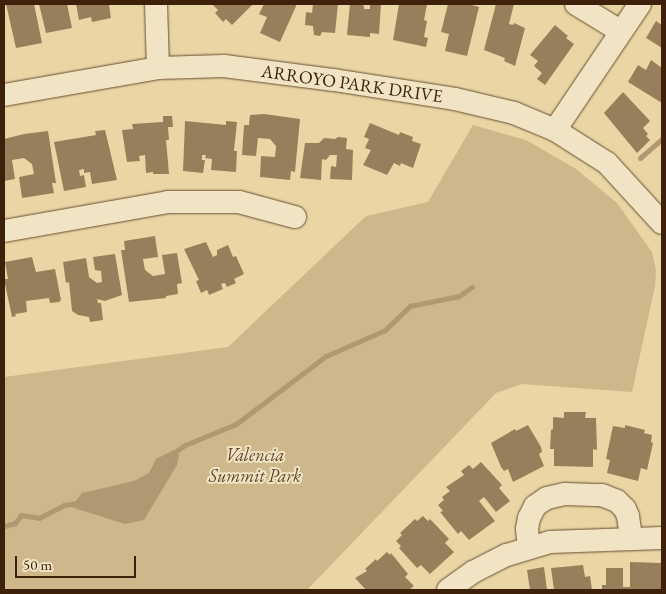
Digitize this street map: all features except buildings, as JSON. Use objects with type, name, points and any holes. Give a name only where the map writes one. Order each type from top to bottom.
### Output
[{"type":"street","points":[[156,4],[158,68]]},
{"type":"street","points":[[576,4],[620,32]]},
{"type":"street","points":[[555,130],[640,4]]},
{"type":"street","name":"ARROYO PARK DRIVE","points":[[4,95],[158,68],[224,66],[334,80],[455,99],[514,113],[555,130],[607,163],[658,209]]},
{"type":"street","points":[[4,231],[168,202],[240,202],[295,217]]},
{"type":"street","points":[[530,548],[528,518],[535,506],[547,498],[565,494],[602,495],[617,501],[625,509],[628,516],[632,538]]},
{"type":"street","points":[[448,590],[482,568],[507,555],[550,542],[662,538]]},
{"type":"green space","name":"Valencia Summit Park","points":[[473,125],[526,140],[576,169],[617,203],[652,252],[656,270],[655,286],[632,392],[522,384],[496,393],[307,590],[4,590],[4,377],[228,347],[366,216],[428,202]]},
{"type":"shaded area","points":[[174,450],[179,455],[177,465],[144,520],[125,524],[71,507],[82,493],[134,481],[149,473],[156,459]]},
{"type":"waterway","points":[[640,158],[662,139]]},
{"type":"waterway","points":[[171,455],[185,445],[236,424],[326,356],[385,330],[410,306],[459,296],[472,287]]},
{"type":"waterway","points":[[4,526],[15,523],[21,515],[39,518],[64,505],[77,503]]}]
